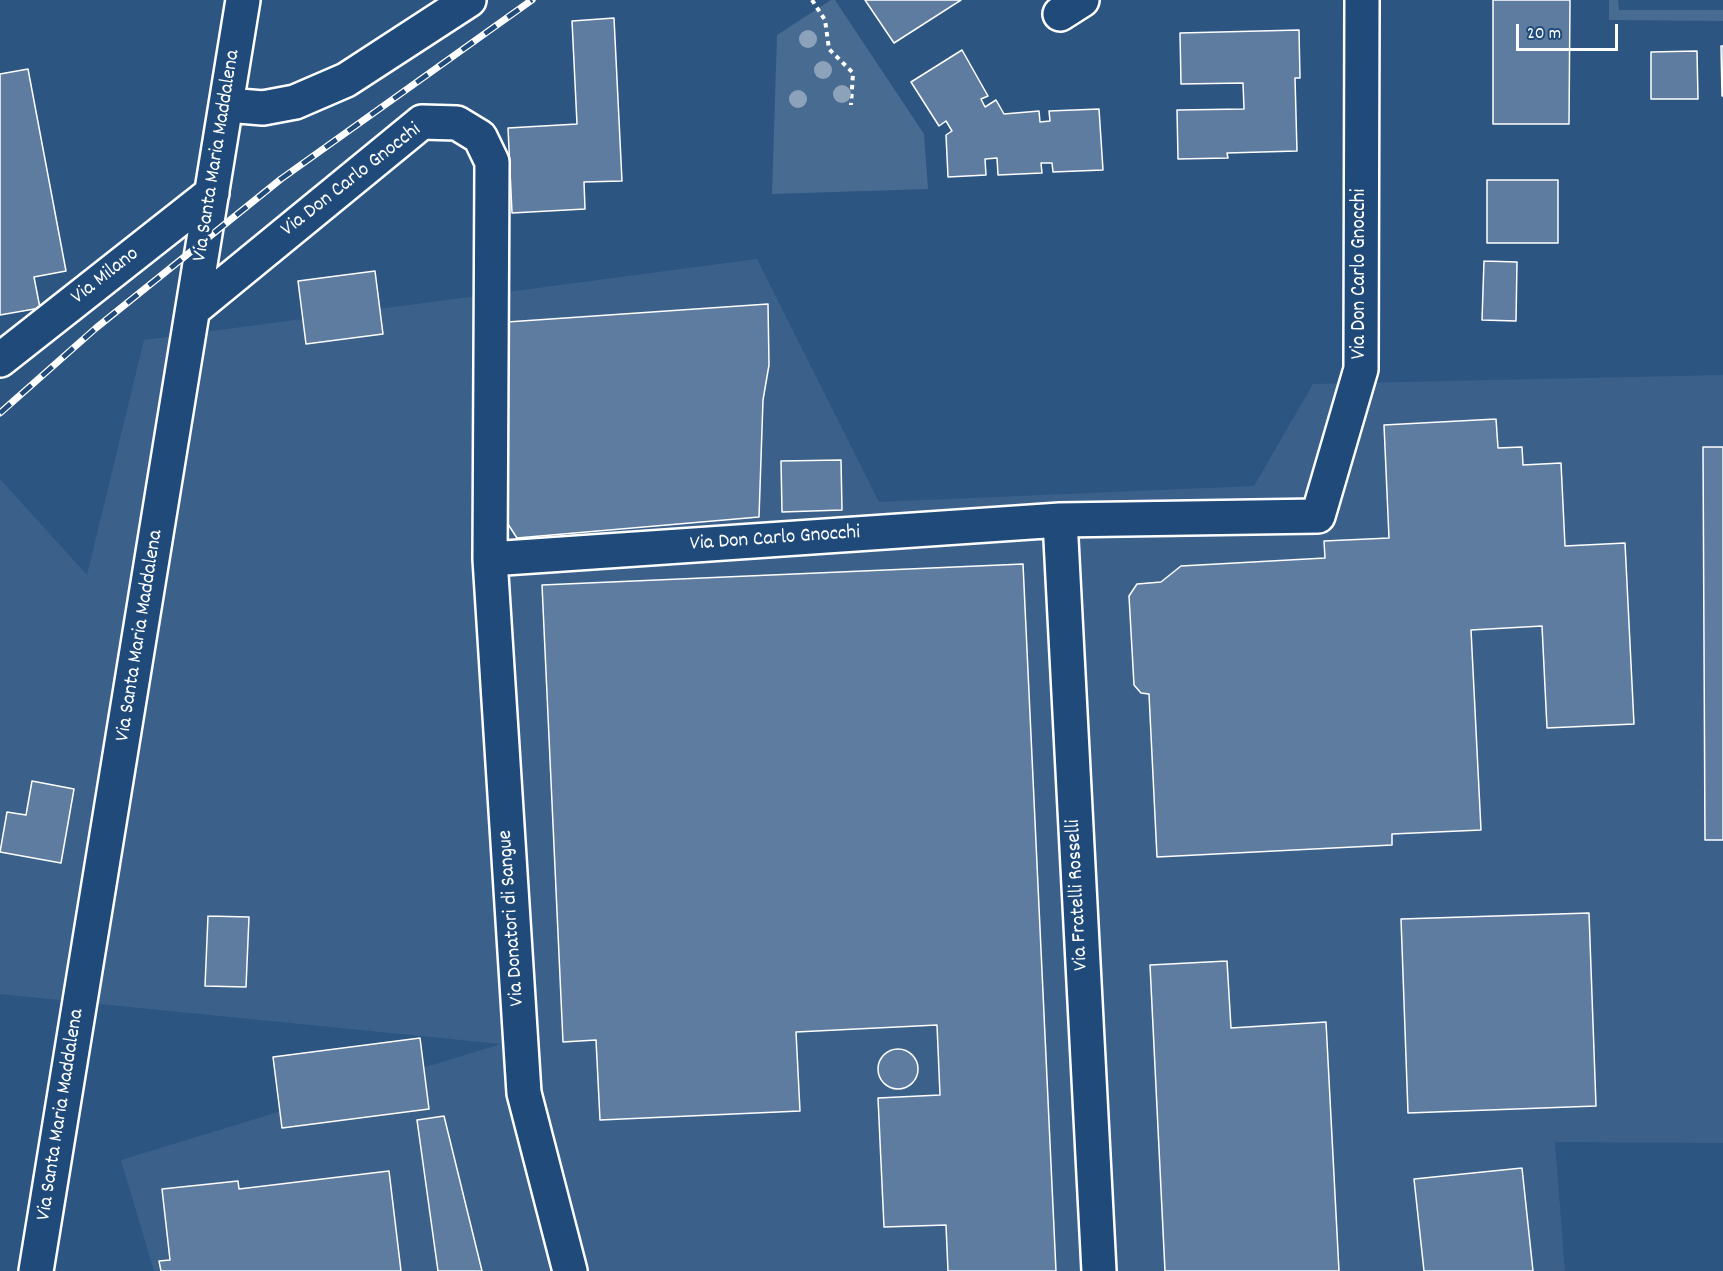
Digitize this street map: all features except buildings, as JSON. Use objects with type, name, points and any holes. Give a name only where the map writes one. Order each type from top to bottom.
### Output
[{"type":"street","name":"Via Santa Maria Maddalena","points":[[36,1271],[195,308],[243,0]]},
{"type":"street","points":[[227,105],[263,108],[295,102],[346,80],[469,0]]},
{"type":"street","name":"Via Don Carlo Gnocchi","points":[[195,308],[422,122],[457,123],[480,137],[492,162],[490,560],[1060,520],[1318,516],[1361,369],[1362,0]]},
{"type":"street","name":"Via Milano","points":[[0,360],[212,193]]},
{"type":"street","name":"Via Fratelli Rosselli","points":[[1060,520],[1099,1271]]},
{"type":"street","name":"Via Donatori di Sangue","points":[[490,560],[524,1093],[570,1271]]},
{"type":"path","points":[[812,0],[825,20],[829,49],[853,73],[851,105]]},
{"type":"shaded area","points":[[831,0],[835,0],[924,134],[928,189],[772,194],[777,35]]},
{"type":"shaded area","points":[[1609,0],[1618,0],[1619,10],[1723,10],[1723,21],[1609,20]]},
{"type":"shaded area","points":[[757,259],[879,502],[1254,486],[1313,384],[1723,375],[1723,1143],[1555,1142],[1565,1271],[154,1271],[121,1160],[501,1044],[0,994],[0,479],[87,575],[144,340]]},
{"type":"railway","points":[[0,413],[96,328],[281,179],[532,0]]}]
